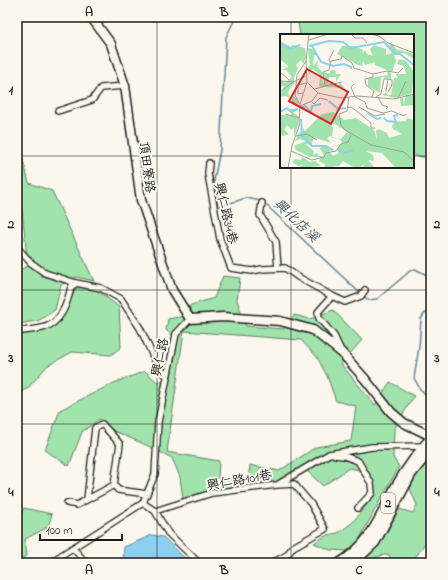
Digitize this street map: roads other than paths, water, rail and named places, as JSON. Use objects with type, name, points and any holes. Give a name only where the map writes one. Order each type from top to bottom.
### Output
[{"type":"main road","name":"2","points":[[353,563],[375,542],[428,448],[431,437]]},
{"type":"main road","name":"2","points":[[340,563],[348,558],[372,534],[397,486],[413,460],[428,448]]},
{"type":"street","name":"頂田寮路","points":[[91,17],[111,44],[125,86],[141,200],[172,290],[190,319]]},
{"type":"street","points":[[58,111],[92,100],[101,88],[125,86]]},
{"type":"street","name":"興仁路34巷","points":[[209,163],[208,174],[220,239],[231,268],[252,271],[262,268],[285,268],[298,278],[345,302],[361,296],[365,290]]},
{"type":"street","points":[[262,203],[260,215],[276,242],[278,268]]},
{"type":"street","points":[[17,247],[30,262],[45,273],[76,283],[102,288],[121,299],[140,328],[157,365],[167,376]]},
{"type":"street","points":[[17,332],[44,328],[57,320],[66,305],[71,288],[76,283]]},
{"type":"street","points":[[332,296],[318,312],[319,318],[334,336],[342,353]]},
{"type":"street","points":[[190,319],[224,317],[280,321],[314,330],[342,353],[365,379],[390,412],[404,423],[431,437]]},
{"type":"street","name":"興仁路","points":[[143,503],[155,474],[158,422],[176,334],[190,319]]},
{"type":"street","points":[[87,500],[95,428],[102,424],[120,444],[114,485],[118,490],[147,494]]},
{"type":"street","name":"興仁路101巷","points":[[155,511],[212,493],[277,485],[329,454],[372,447],[428,448]]},
{"type":"street","points":[[329,454],[344,456],[358,461],[371,483],[372,492],[358,508]]},
{"type":"street","points":[[272,563],[287,555],[293,547],[325,529],[311,504],[294,484],[277,485]]},
{"type":"street","points":[[67,503],[77,504],[114,485]]},
{"type":"street","points":[[48,563],[143,503],[155,511],[168,533],[199,563]]},
{"type":"street","points":[[73,548],[86,563]]},
{"type":"water","points":[[152,535],[163,537],[190,563],[133,563],[123,559],[124,547]]},
{"type":"waterway","name":"興化店溪","points":[[236,17],[226,37],[220,150],[214,180],[218,207],[246,198],[261,201]]},
{"type":"waterway","name":"興化店溪","points":[[264,203],[361,294]]},
{"type":"waterway","name":"興化店溪","points":[[364,296],[368,300],[377,299],[410,271],[415,269],[431,277]]},
{"type":"waterway","name":"興化店溪","points":[[431,310],[424,314],[421,319],[419,347],[414,378],[420,389],[431,399]]}]
